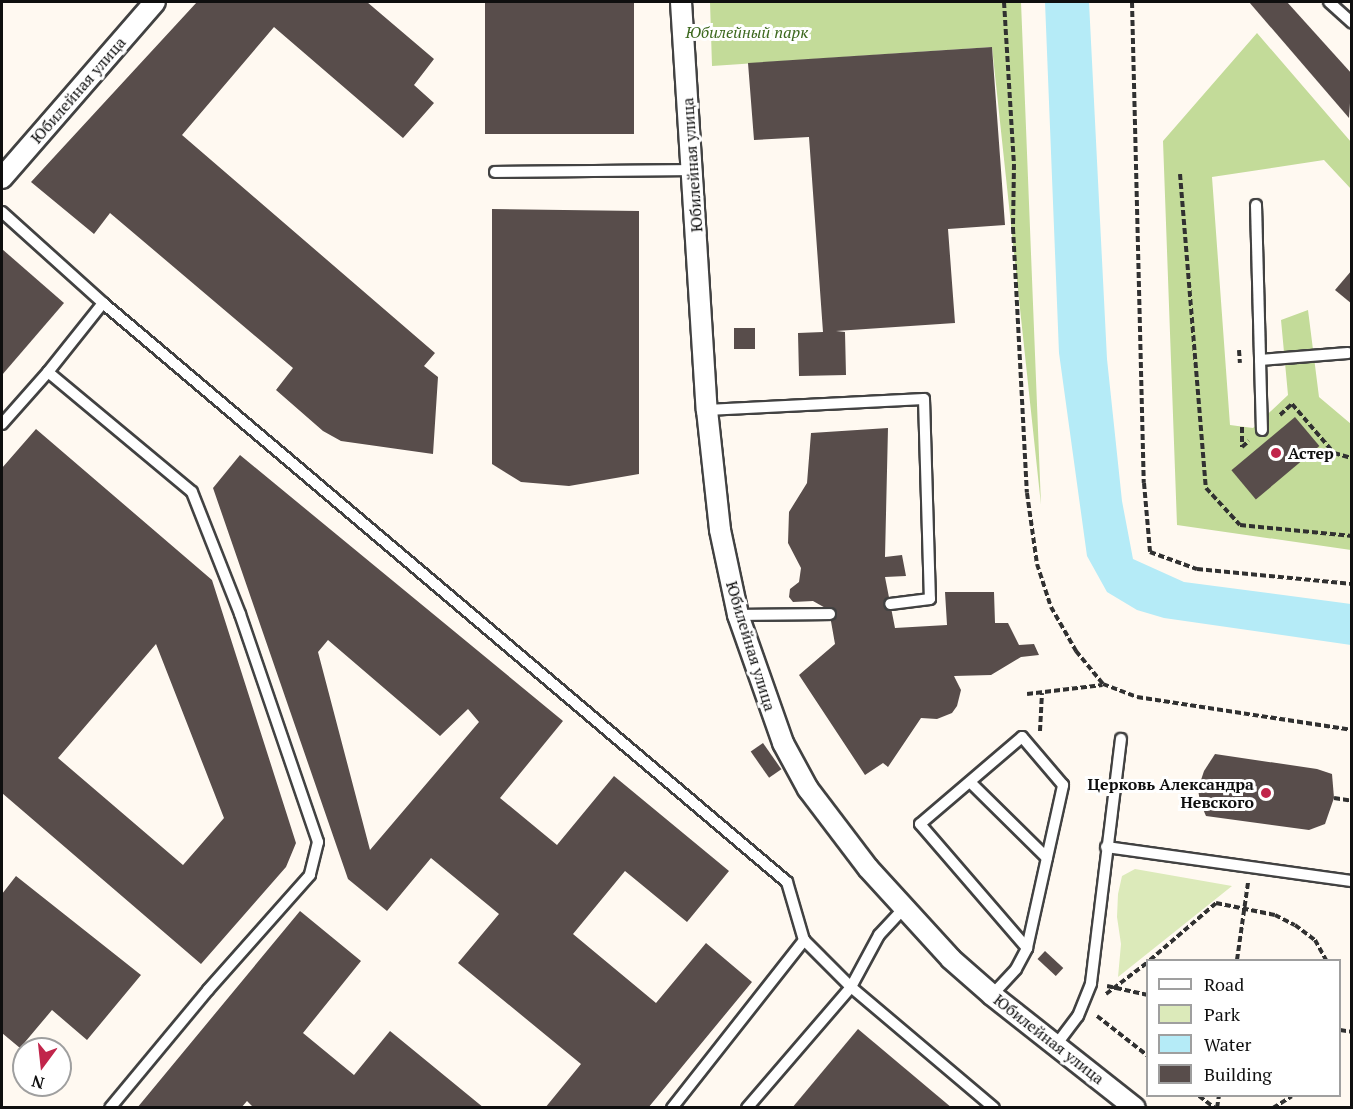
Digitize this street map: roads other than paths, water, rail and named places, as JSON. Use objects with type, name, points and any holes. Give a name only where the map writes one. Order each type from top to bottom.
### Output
[{"type":"street","name":"Юбилейная улица","points":[[2,178],[155,2]]},
{"type":"street","name":"Юбилейная улица","points":[[681,2],[707,410],[720,530],[738,615],[783,743],[808,789],[867,868],[951,959],[992,995],[1135,1107]]},
{"type":"lane","points":[[1329,2],[1352,23]]},
{"type":"lane","points":[[495,172],[692,170]]},
{"type":"lane","points":[[1256,206],[1262,430]]},
{"type":"lane","points":[[2,212],[103,303],[787,882],[804,940],[851,987],[994,1107]]},
{"type":"lane","points":[[2,424],[48,372],[103,303]]},
{"type":"lane","points":[[1260,360],[1348,353]]},
{"type":"lane","points":[[48,372],[192,492],[240,614],[318,842],[310,875],[208,990],[110,1107]]},
{"type":"lane","points":[[707,410],[924,399],[930,599],[890,604]]},
{"type":"lane","points":[[738,615],[830,614]]},
{"type":"lane","points":[[992,995],[1016,969],[1027,948],[1063,785],[1022,737],[920,825],[1027,948]]},
{"type":"lane","points":[[1056,1045],[1078,1016],[1091,983],[1121,739]]},
{"type":"lane","points":[[970,782],[1047,858]]},
{"type":"lane","points":[[1106,847],[1352,881]]},
{"type":"lane","points":[[747,1107],[851,987],[879,935],[904,908]]},
{"type":"lane","points":[[672,1107],[804,940]]},
{"type":"water","points":[[1045,2],[1089,2],[1107,359],[1122,501],[1133,559],[1184,582],[1351,604],[1351,645],[1164,618],[1137,610],[1107,592],[1087,556],[1059,353]]},
{"type":"place","name":"Астер","points":[[1276,453]]},
{"type":"place","name":"Церковь Александра Невского","points":[[1266,793]]},
{"type":"park label","name":"Юбилейный парк","points":[[747,32]]}]
